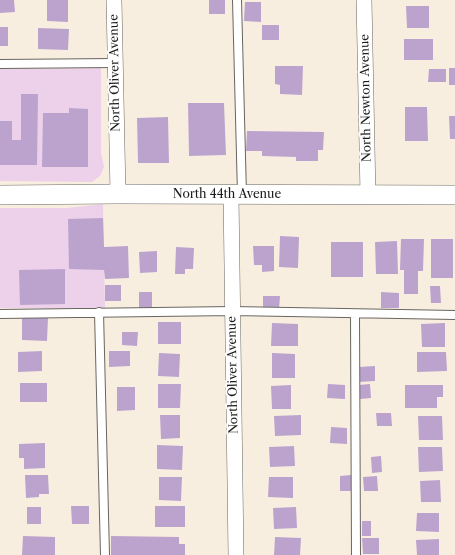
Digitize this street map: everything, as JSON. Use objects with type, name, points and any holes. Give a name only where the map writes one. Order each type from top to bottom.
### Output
[{"type":"street","name":"North Oliver Avenue","points":[[114,0],[118,194]]},
{"type":"street","name":"North Newton Avenue","points":[[364,0],[368,196]]},
{"type":"street","name":"North 44th Avenue","points":[[0,195],[118,194],[236,196],[455,196]]},
{"type":"street","name":"North Oliver Avenue","points":[[236,196],[233,311],[236,555]]},
{"type":"lane","points":[[236,196],[237,0]]},
{"type":"lane","points":[[0,64],[115,63]]},
{"type":"lane","points":[[0,314],[233,311],[455,315]]},
{"type":"lane","points":[[100,312],[105,555]]},
{"type":"lane","points":[[354,314],[356,555]]},
{"type":"shaded area","points":[[101,68],[101,153],[104,167],[100,176],[92,182],[0,181],[0,69]]},
{"type":"shaded area","points":[[103,204],[105,309],[0,308],[0,208],[67,208]]},
{"type":"building","points":[[0,0],[14,0],[15,12],[0,13]]},
{"type":"building","points":[[47,0],[68,0],[68,22],[47,21]]},
{"type":"building","points":[[209,0],[225,0],[225,14],[209,14]]},
{"type":"building","points":[[245,2],[261,2],[261,22],[244,21]]},
{"type":"building","points":[[406,6],[429,6],[429,28],[407,28]]},
{"type":"building","points":[[262,25],[279,25],[279,40],[262,40]]},
{"type":"building","points":[[0,27],[8,27],[8,46],[0,46]]},
{"type":"building","points":[[38,28],[69,29],[68,50],[38,49]]},
{"type":"building","points":[[404,39],[433,39],[433,60],[404,60]]},
{"type":"building","points":[[275,66],[303,66],[302,95],[280,94],[280,85],[275,84]]},
{"type":"building","points":[[449,68],[455,68],[455,85],[449,85]]},
{"type":"building","points":[[429,69],[446,69],[446,82],[428,82]]},
{"type":"building","points":[[21,94],[38,94],[37,165],[0,165],[0,121],[12,121],[12,140],[21,140]]},
{"type":"building","points":[[188,103],[224,103],[226,155],[189,156]]},
{"type":"building","points":[[405,107],[427,107],[428,141],[405,141]]},
{"type":"building","points":[[69,108],[88,109],[88,167],[42,167],[43,113],[69,113]]},
{"type":"building","points":[[449,116],[455,116],[455,139],[450,139]]},
{"type":"building","points":[[168,117],[169,163],[138,163],[137,118]]},
{"type":"building","points":[[247,131],[324,132],[323,150],[318,150],[318,161],[296,161],[296,157],[262,156],[262,151],[246,151]]},
{"type":"building","points":[[103,218],[104,247],[128,246],[129,278],[105,279],[104,270],[69,269],[68,219]]},
{"type":"building","points":[[280,236],[299,237],[298,268],[279,267]]},
{"type":"building","points":[[401,239],[424,239],[423,271],[418,271],[418,294],[404,294],[404,270],[400,270]]},
{"type":"building","points":[[431,239],[453,239],[453,278],[431,278]]},
{"type":"building","points":[[397,241],[398,274],[376,274],[375,242]]},
{"type":"building","points":[[331,242],[363,242],[363,277],[331,277]]},
{"type":"building","points":[[253,246],[274,246],[274,271],[262,272],[262,265],[254,265]]},
{"type":"building","points":[[176,247],[194,248],[193,269],[185,269],[185,274],[175,274]]},
{"type":"building","points":[[157,251],[157,272],[140,273],[139,252]]},
{"type":"building","points":[[65,269],[65,304],[20,305],[19,270]]},
{"type":"building","points":[[105,285],[121,285],[121,301],[105,301]]},
{"type":"building","points":[[430,286],[440,286],[441,303],[431,303]]},
{"type":"building","points":[[139,292],[152,292],[152,308],[139,308]]},
{"type":"building","points":[[381,292],[399,293],[399,308],[381,308]]},
{"type":"building","points":[[263,296],[280,296],[279,309],[263,309]]},
{"type":"building","points":[[22,318],[48,318],[47,341],[22,340]]},
{"type":"building","points":[[158,322],[181,322],[181,344],[158,344]]},
{"type":"building","points":[[272,323],[298,324],[298,346],[271,346]]},
{"type":"building","points":[[445,323],[445,347],[422,347],[421,324]]},
{"type":"building","points":[[122,332],[138,332],[137,346],[122,345]]},
{"type":"building","points":[[42,351],[42,371],[18,372],[18,352]]},
{"type":"building","points":[[109,351],[130,351],[130,366],[109,367]]},
{"type":"building","points":[[417,352],[446,352],[447,371],[417,372]]},
{"type":"building","points":[[159,353],[180,354],[179,377],[158,376]]},
{"type":"building","points":[[272,353],[295,354],[295,378],[272,378]]},
{"type":"building","points":[[375,366],[375,381],[359,382],[359,367]]},
{"type":"building","points":[[20,383],[47,383],[47,402],[20,402]]},
{"type":"building","points":[[158,384],[181,384],[180,408],[158,408]]},
{"type":"building","points":[[328,384],[345,385],[345,399],[327,398]]},
{"type":"building","points":[[370,384],[371,398],[360,399],[359,385]]},
{"type":"building","points":[[291,385],[291,409],[272,409],[271,386]]},
{"type":"building","points":[[405,385],[443,385],[443,397],[437,397],[437,408],[405,408]]},
{"type":"building","points":[[117,387],[135,387],[135,410],[117,411]]},
{"type":"building","points":[[376,413],[391,413],[392,426],[377,426]]},
{"type":"building","points":[[160,415],[180,415],[180,438],[161,439]]},
{"type":"building","points":[[301,415],[301,435],[275,436],[274,416]]},
{"type":"building","points":[[418,416],[442,416],[443,440],[419,440]]},
{"type":"building","points":[[331,427],[347,428],[347,444],[330,443]]},
{"type":"building","points":[[45,443],[45,468],[24,469],[24,458],[19,458],[19,444]]},
{"type":"building","points":[[157,445],[183,446],[182,470],[157,469]]},
{"type":"building","points":[[294,446],[295,466],[270,467],[269,447]]},
{"type":"building","points":[[418,447],[442,447],[443,471],[419,472]]},
{"type":"building","points":[[381,456],[382,472],[372,473],[371,457]]},
{"type":"building","points":[[25,475],[48,475],[49,494],[39,494],[39,497],[26,498]]},
{"type":"building","points":[[351,475],[352,491],[340,491],[340,476]]},
{"type":"building","points":[[377,476],[378,491],[364,491],[363,477]]},
{"type":"building","points":[[159,477],[182,477],[181,501],[159,500]]},
{"type":"building","points":[[269,477],[293,477],[293,498],[268,497]]},
{"type":"building","points":[[440,480],[441,502],[421,502],[420,481]]},
{"type":"building","points":[[71,506],[89,506],[89,524],[72,524]]},
{"type":"building","points":[[155,506],[185,506],[185,527],[155,527]]},
{"type":"building","points":[[27,507],[41,507],[41,524],[27,524]]},
{"type":"building","points":[[296,507],[297,528],[274,529],[273,508]]},
{"type":"building","points":[[417,513],[439,513],[439,532],[416,531]]},
{"type":"building","points":[[362,521],[371,521],[371,536],[362,536]]},
{"type":"building","points":[[23,536],[55,537],[55,555],[22,555]]},
{"type":"building","points":[[111,536],[179,537],[179,544],[185,544],[185,555],[111,555]]},
{"type":"building","points":[[275,537],[301,538],[300,555],[274,555]]},
{"type":"building","points":[[362,538],[379,538],[379,554],[363,554]]},
{"type":"building","points":[[439,539],[439,555],[417,555],[416,540]]}]
